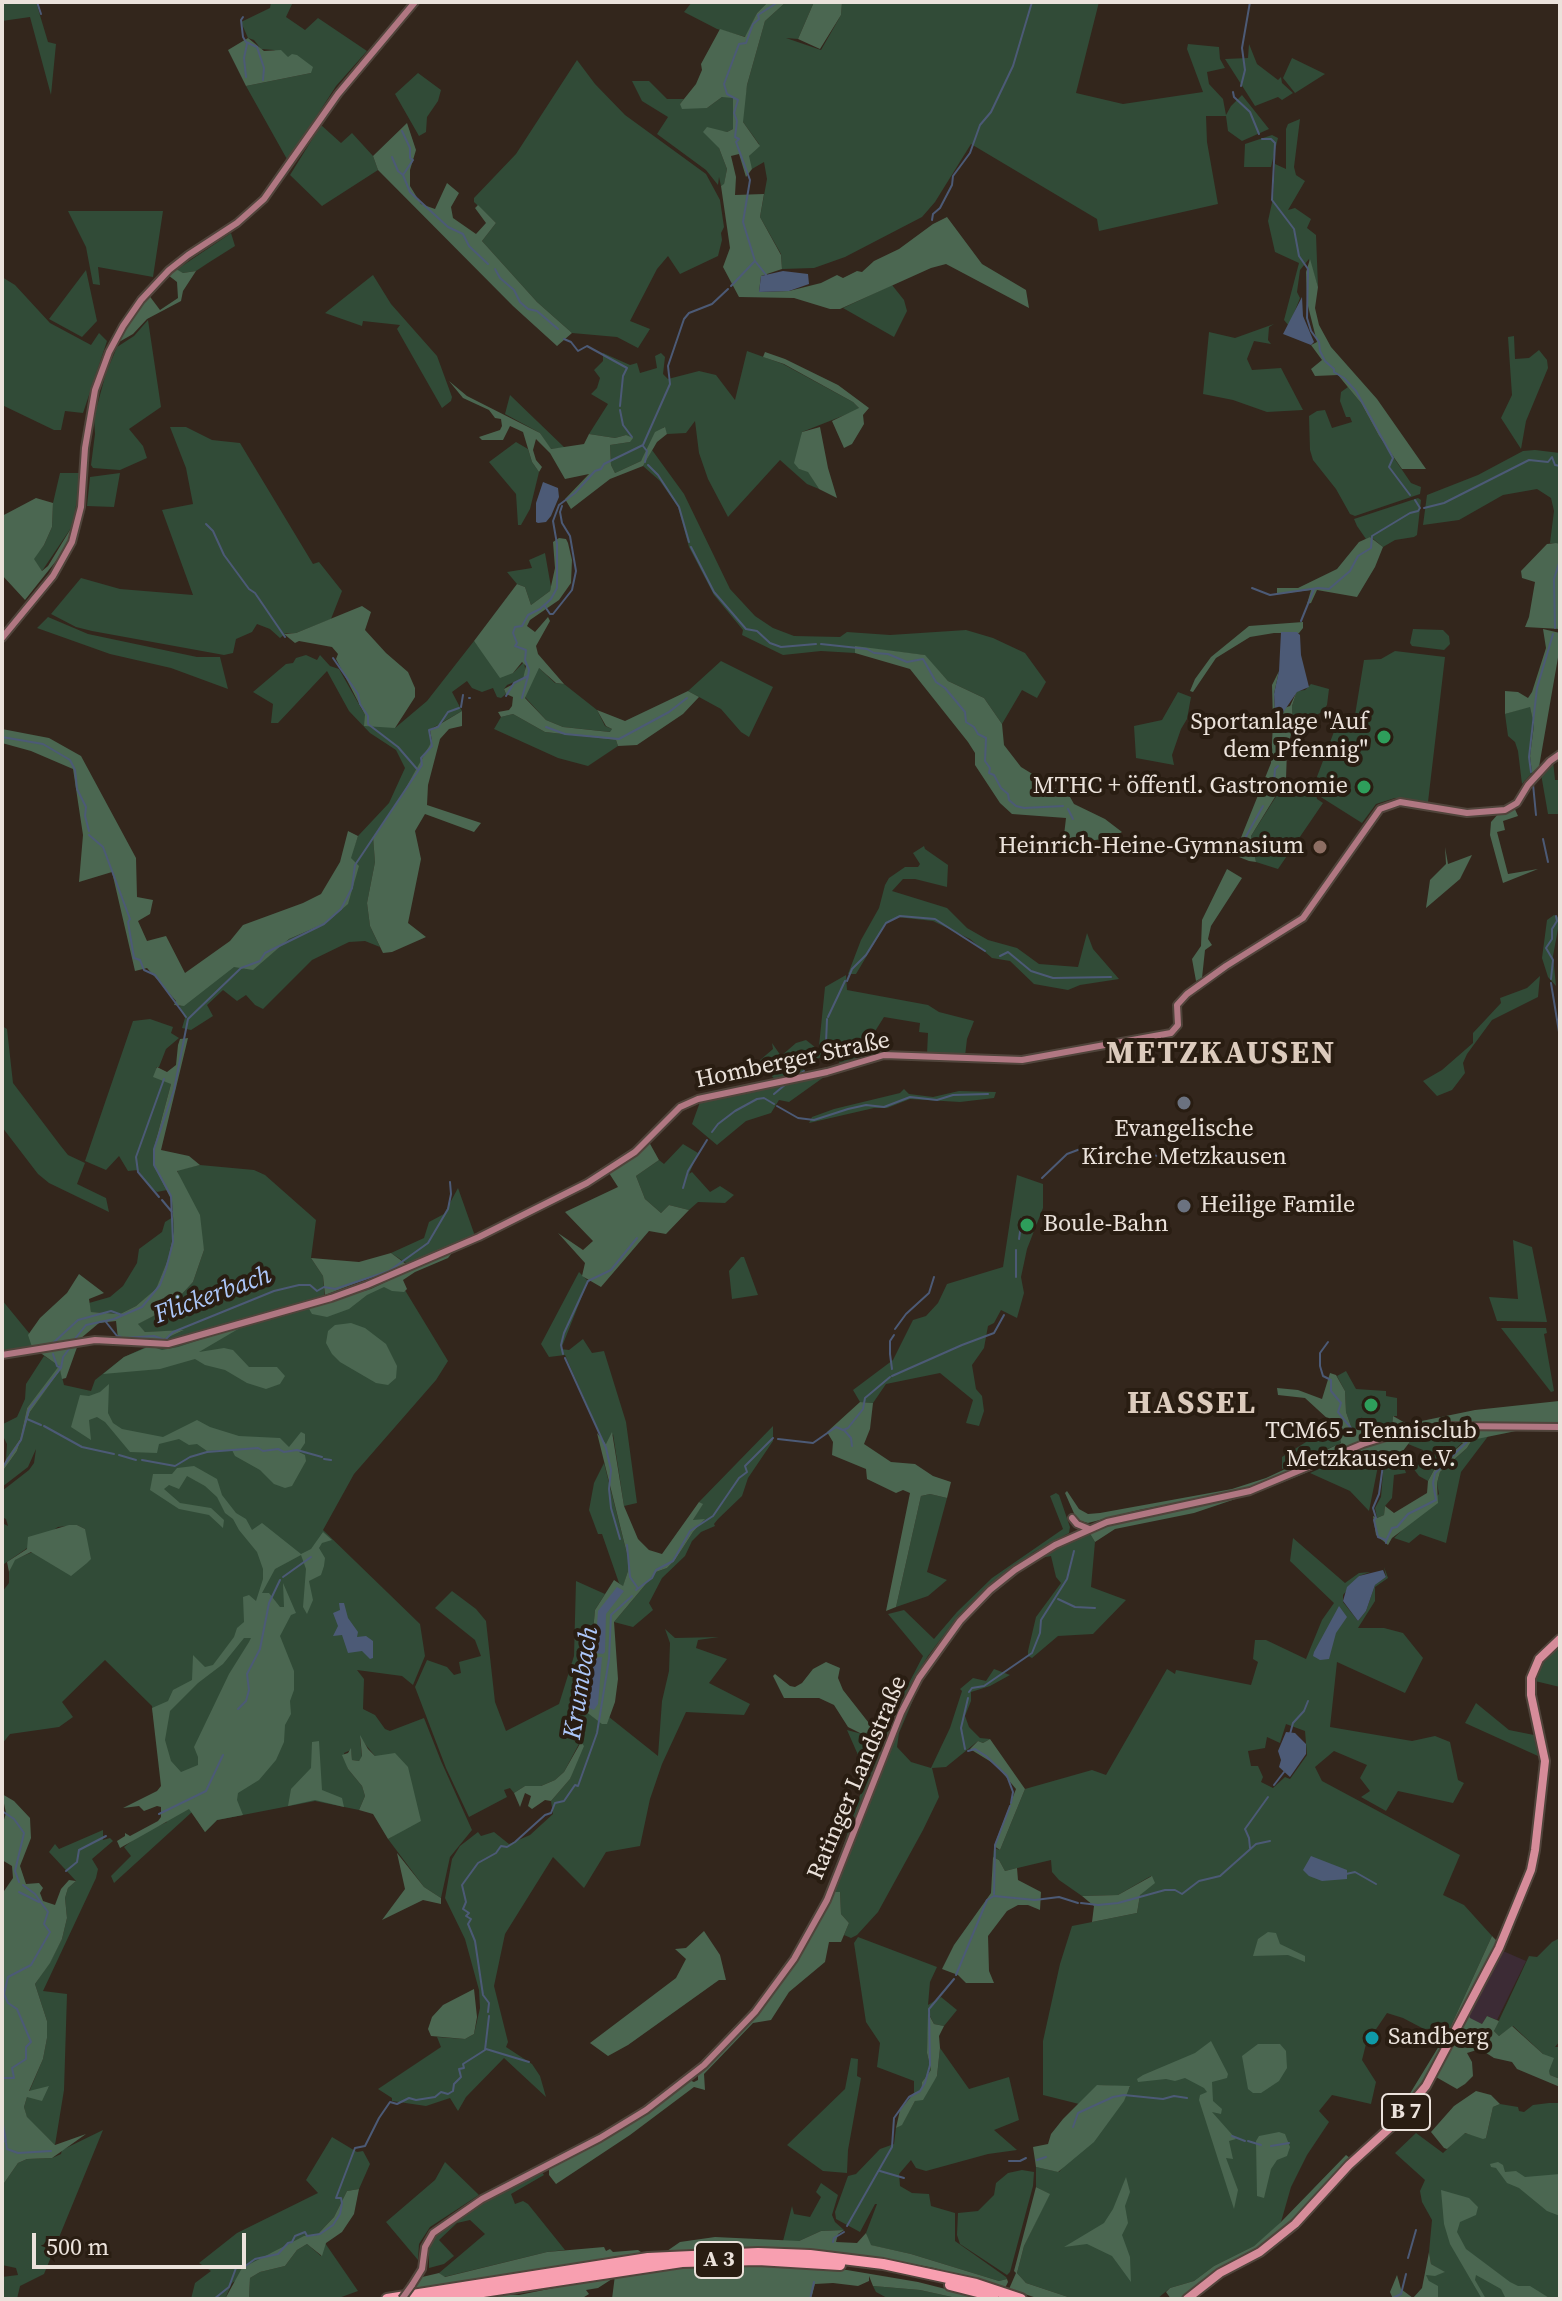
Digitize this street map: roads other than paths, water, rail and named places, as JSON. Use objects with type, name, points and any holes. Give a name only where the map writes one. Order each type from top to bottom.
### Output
[{"type":"highway","name":"A 3","points":[[387,2299],[648,2258],[758,2253],[810,2255],[883,2264],[976,2284],[1021,2299]]},
{"type":"highway","name":"A 3","points":[[437,2299],[648,2266],[734,2260],[787,2261],[880,2271],[931,2280],[1001,2299]]},
{"type":"main road","points":[[2,638],[53,576],[72,542],[81,507],[85,448],[95,390],[109,352],[123,326],[141,300],[169,270],[237,223],[264,199],[338,94],[415,2]]},
{"type":"main road","name":"Homberger Straße","points":[[2,1355],[90,1340],[157,1344],[179,1342],[367,1285],[479,1237],[587,1183],[635,1152],[687,1103],[827,1072],[884,1055],[1022,1060],[1168,1034],[1177,1028],[1177,1005],[1187,994],[1303,918],[1380,809],[1393,803],[1407,802],[1467,813],[1505,810],[1517,803],[1528,785],[1559,754]]},
{"type":"main road","name":"Ratinger Landstraße","points":[[402,2299],[422,2269],[425,2247],[433,2233],[482,2199],[622,2126],[668,2095],[704,2065],[755,2012],[794,1959],[827,1900],[901,1713],[935,1653],[969,1610],[1003,1580],[1037,1555],[1089,1529],[1143,1513],[1250,1491],[1363,1444],[1399,1433],[1452,1426],[1560,1427]]},
{"type":"main road","points":[[1072,1518],[1089,1529]]},
{"type":"main road","name":"B 7","points":[[1187,2299],[1220,2273],[1257,2254],[1298,2221],[1420,2095],[1450,2043],[1502,1941],[1533,1860],[1545,1757],[1531,1695],[1531,1678],[1539,1659],[1560,1639]]},
{"type":"main road","name":"B 7","points":[[1194,2299],[1204,2286]]},
{"type":"water","points":[[783,271],[808,274],[809,284],[789,291],[759,292],[761,276]]},
{"type":"water","points":[[1302,297],[1303,316],[1314,342],[1311,345],[1283,334]]},
{"type":"water","points":[[543,482],[558,488],[559,497],[551,516],[546,522],[538,523],[536,503]]},
{"type":"water","points":[[1281,632],[1297,632],[1300,635],[1301,655],[1309,687],[1297,692],[1282,714],[1275,711],[1274,694]]},
{"type":"water","points":[[1383,1570],[1386,1577],[1375,1585],[1366,1611],[1358,1621],[1343,1601],[1347,1587],[1359,1576]]},
{"type":"water","points":[[617,1587],[624,1591],[606,1614],[605,1652],[595,1653],[598,1611]]},
{"type":"water","points":[[339,1603],[344,1603],[348,1618],[358,1632],[357,1637],[366,1636],[373,1641],[373,1658],[370,1659],[362,1651],[348,1653],[342,1635],[333,1636],[338,1626],[333,1613],[340,1610]]},
{"type":"water","points":[[1339,1606],[1347,1617],[1336,1633],[1329,1659],[1320,1660],[1313,1656],[1314,1652]]},
{"type":"water","points":[[602,1657],[598,1704],[594,1710],[580,1704],[580,1701],[592,1676],[594,1658]]},
{"type":"water","points":[[1286,1732],[1295,1733],[1306,1744],[1306,1754],[1290,1777],[1279,1767],[1281,1760],[1278,1751]]},
{"type":"water","points":[[1311,1856],[1347,1870],[1347,1879],[1322,1881],[1309,1876],[1303,1870]]},
{"type":"waterway","points":[[37,2],[41,14]]},
{"type":"waterway","points":[[731,286],[755,261],[743,222],[750,180],[736,142],[739,139],[735,137],[737,121],[734,113],[738,100],[727,94],[724,84],[739,44],[746,43],[753,24],[759,19],[758,15],[778,2]]},
{"type":"waterway","points":[[932,220],[952,185],[953,176],[970,153],[980,125],[991,112],[1013,66],[1032,2]]},
{"type":"waterway","points":[[1241,86],[1245,70],[1242,48],[1250,2]]},
{"type":"waterway","points":[[243,17],[243,37],[257,47],[264,68],[263,80]]},
{"type":"waterway","points":[[246,77],[244,58],[247,44]]},
{"type":"waterway","points":[[1233,92],[1234,97],[1250,112],[1259,134]]},
{"type":"waterway","points":[[402,131],[413,160],[403,175],[410,192],[448,227],[463,234],[469,246],[488,264]]},
{"type":"waterway","points":[[1262,139],[1271,139],[1275,143],[1272,200],[1294,229],[1299,256],[1308,269],[1307,318],[1311,331],[1319,342],[1325,361],[1356,391],[1393,458],[1389,467],[1410,495]]},
{"type":"waterway","points":[[392,157],[403,175]]},
{"type":"waterway","points":[[755,261],[767,276]]},
{"type":"waterway","points":[[495,269],[514,290],[520,302],[528,309],[537,311],[558,329]]},
{"type":"waterway","points":[[506,696],[514,683],[528,676],[529,670],[525,660],[526,650],[515,646],[515,627],[522,626],[528,615],[551,599],[557,588],[557,544],[553,521],[559,505],[604,464],[643,445],[670,384],[668,366],[684,319],[689,313],[712,304],[728,289]]},
{"type":"waterway","points":[[564,339],[578,351],[587,346],[627,368],[623,376],[620,406]]},
{"type":"waterway","points":[[620,410],[623,425],[632,437]]},
{"type":"waterway","points":[[643,446],[647,451],[645,462]]},
{"type":"waterway","points":[[1424,508],[1444,503],[1529,460],[1548,462],[1552,457],[1555,465],[1560,466]]},
{"type":"waterway","points":[[648,465],[679,507],[689,542]]},
{"type":"waterway","points":[[1252,588],[1270,595],[1329,589],[1350,571],[1358,556],[1371,548],[1372,536],[1418,511],[1420,508],[1415,500]]},
{"type":"waterway","points":[[544,605],[553,614],[572,590],[576,571],[570,536],[562,523],[562,506]]},
{"type":"waterway","points":[[206,524],[213,531],[224,555],[285,637]]},
{"type":"waterway","points":[[691,547],[714,592],[746,629],[757,631],[770,643],[781,647],[816,644]]},
{"type":"waterway","points":[[1555,628],[1554,579],[1560,560]]},
{"type":"waterway","points":[[1301,621],[1314,589]]},
{"type":"waterway","points":[[1531,772],[1529,757],[1537,688],[1553,634]]},
{"type":"waterway","points":[[821,644],[867,649],[907,662],[923,659],[936,682],[965,712],[966,722],[986,738],[985,761],[990,768],[989,773],[994,775],[1009,800],[1024,808],[1063,806]]},
{"type":"waterway","points":[[333,658],[358,694],[368,716],[368,724],[398,747],[417,769]]},
{"type":"waterway","points":[[522,698],[528,676]]},
{"type":"waterway","points":[[461,707],[463,695]]},
{"type":"waterway","points":[[546,727],[565,734],[619,739],[669,712],[687,698]]},
{"type":"waterway","points":[[74,1340],[86,1325],[114,1319],[142,1307],[160,1285],[166,1269],[173,1242],[171,1196],[154,1165],[154,1149],[174,1090],[188,1019],[241,968],[260,961],[265,953],[324,924],[341,909],[352,888],[355,865],[422,765],[421,758],[432,746],[429,730],[438,727],[448,712],[459,708]]},
{"type":"waterway","points":[[1278,709],[1279,720]]},
{"type":"waterway","points":[[2,737],[43,744],[70,760],[75,770],[77,789],[86,807],[89,831]]},
{"type":"waterway","points":[[1274,782],[1278,766]]},
{"type":"waterway","points":[[1533,784],[1536,815]]},
{"type":"waterway","points":[[1244,840],[1263,806]]},
{"type":"waterway","points":[[1068,809],[1073,819]]},
{"type":"waterway","points":[[89,835],[103,847],[130,919],[134,958],[140,960],[144,970],[155,975],[186,1017]]},
{"type":"waterway","points":[[1543,839],[1548,862]]},
{"type":"waterway","points":[[847,981],[852,969],[866,955],[886,923],[900,916],[935,919],[985,951]]},
{"type":"waterway","points":[[1551,979],[1553,960],[1546,948],[1552,939],[1556,916]]},
{"type":"waterway","points":[[1000,956],[1008,952],[1031,971],[1053,978],[1111,977]]},
{"type":"waterway","points":[[828,1017],[845,981]]},
{"type":"waterway","points":[[1551,983],[1560,1038]]},
{"type":"waterway","points":[[826,1043],[827,1019]]},
{"type":"waterway","points":[[795,1077],[804,1071]]},
{"type":"waterway","points":[[159,1197],[138,1172],[136,1157],[164,1079]]},
{"type":"waterway","points":[[774,1094],[786,1084],[795,1082]]},
{"type":"waterway","points":[[777,1106],[798,1118],[814,1120],[866,1105],[884,1107],[910,1097],[937,1100],[953,1095],[988,1094]]},
{"type":"waterway","points":[[712,1132],[735,1111],[757,1099],[764,1098],[774,1104]]},
{"type":"waterway","points":[[683,1188],[688,1171],[707,1140]]},
{"type":"waterway","name":"Krumbach","points":[[1042,1178],[1067,1154],[1099,1146]]},
{"type":"waterway","name":"Krumbach","points":[[1112,1150],[1158,1156]]},
{"type":"waterway","name":"Flickerbach","points":[[124,1338],[154,1336],[165,1340],[173,1332],[274,1291],[299,1285],[310,1285],[317,1291],[324,1287],[335,1289],[389,1271],[428,1243],[448,1209],[450,1182]]},
{"type":"waterway","points":[[162,1200],[172,1212]]},
{"type":"waterway","name":"Krumbach","points":[[1019,1239],[1022,1218]]},
{"type":"waterway","points":[[563,1354],[561,1345],[564,1333],[588,1281],[611,1270],[637,1238]]},
{"type":"waterway","name":"Krumbach","points":[[1016,1250],[1016,1277]]},
{"type":"waterway","points":[[895,1329],[929,1293],[934,1277]]},
{"type":"waterway","points":[[53,1343],[78,1320],[111,1311],[122,1315]]},
{"type":"waterway","name":"Krumbach","points":[[892,1376],[994,1333],[1004,1315]]},
{"type":"waterway","name":"Flickerbach","points":[[106,1322],[121,1337]]},
{"type":"waterway","points":[[892,1369],[890,1341],[894,1335]]},
{"type":"waterway","points":[[1328,1342],[1320,1353],[1320,1366],[1323,1376],[1331,1380],[1331,1391],[1341,1403],[1338,1412],[1355,1433]]},
{"type":"waterway","points":[[2,1468],[21,1440],[29,1409],[61,1368],[63,1357],[69,1349]]},
{"type":"waterway","points":[[53,1354],[57,1366],[61,1368]]},
{"type":"waterway","points":[[565,1358],[606,1448],[611,1470],[611,1508],[620,1539]]},
{"type":"waterway","name":"Krumbach","points":[[778,1439],[813,1443],[836,1427],[843,1430],[848,1428],[863,1409],[865,1398],[890,1377]]},
{"type":"waterway","points":[[27,1419],[41,1425]]},
{"type":"waterway","points":[[44,1426],[82,1447],[114,1454]]},
{"type":"waterway","points":[[844,1430],[851,1438],[852,1446]]},
{"type":"waterway","points":[[1386,1541],[1392,1528],[1397,1527],[1408,1514],[1436,1500],[1435,1473],[1474,1435]]},
{"type":"waterway","name":"Krumbach","points":[[636,1590],[652,1578],[656,1570],[673,1561],[690,1531],[713,1516],[739,1478],[747,1472],[745,1466],[773,1438]]},
{"type":"waterway","points":[[142,1460],[175,1466],[207,1452],[258,1448],[263,1451],[297,1450],[322,1457]]},
{"type":"waterway","points":[[1379,1452],[1383,1465],[1379,1494],[1373,1508],[1378,1537],[1386,1543]]},
{"type":"waterway","points":[[119,1455],[136,1460]]},
{"type":"waterway","points":[[324,1459],[331,1460]]},
{"type":"waterway","points":[[627,1545],[630,1577],[637,1587]]},
{"type":"waterway","points":[[969,1692],[972,1688],[984,1686],[1032,1653],[1040,1633],[1041,1620],[1067,1579],[1074,1551]]},
{"type":"waterway","points":[[283,1577],[311,1557]]},
{"type":"waterway","points":[[238,1709],[246,1701],[249,1690],[247,1674],[260,1649],[269,1603],[280,1580]]},
{"type":"waterway","name":"Krumbach","points":[[488,2012],[489,2003],[483,1995],[475,1941],[468,1924],[471,1919],[463,1909],[466,1902],[462,1885],[478,1863],[496,1853],[501,1846],[507,1847],[515,1842],[551,1813],[555,1803],[564,1801],[575,1785],[578,1786],[597,1733],[609,1659],[611,1615],[632,1596]]},
{"type":"waterway","points":[[1058,1599],[1075,1607],[1095,1608]]},
{"type":"waterway","points":[[965,1749],[961,1728],[968,1698]]},
{"type":"waterway","points":[[1290,1734],[1293,1723],[1308,1701]]},
{"type":"waterway","points":[[968,1751],[975,1749],[986,1756],[1007,1776],[1013,1792],[1011,1803]]},
{"type":"waterway","points":[[159,1814],[206,1791],[223,1755]]},
{"type":"waterway","points":[[1274,1785],[1284,1772]]},
{"type":"waterway","points":[[1250,1848],[1245,1829],[1268,1797]]},
{"type":"waterway","points":[[994,1894],[995,1845],[1010,1806]]},
{"type":"waterway","points":[[2,1811],[14,1819],[24,1833],[15,1871],[19,1882]]},
{"type":"waterway","points":[[66,1871],[77,1862],[79,1850],[106,1836]]},
{"type":"waterway","points":[[1081,1903],[1118,1903],[1165,1890],[1182,1894],[1199,1881],[1220,1876],[1256,1844],[1270,1841]]},
{"type":"waterway","points":[[1346,1874],[1355,1872],[1376,1884]]},
{"type":"waterway","points":[[2,2078],[14,2078],[12,2068],[26,2059],[26,2047],[31,2042],[17,2009],[8,2003],[4,1994],[8,1977],[31,1965],[50,1932],[44,1924],[48,1912],[35,1894],[23,1885]]},
{"type":"waterway","points":[[19,1892],[39,1902]]},
{"type":"waterway","points":[[956,1975],[987,1900],[994,1896],[1035,1900],[1059,1897],[1078,1903]]},
{"type":"waterway","points":[[847,2226],[892,2147],[894,2118],[909,2097],[920,2091],[925,2083],[930,2065],[929,2009],[954,1979]]},
{"type":"waterway","name":"Krumbach","points":[[214,2299],[229,2287],[236,2268],[244,2267],[255,2259],[278,2254],[295,2236],[305,2232],[307,2236],[320,2234],[333,2225],[342,2203],[341,2198],[336,2198],[355,2148],[365,2146],[390,2102],[397,2104],[409,2098],[435,2097],[441,2092],[448,2094],[453,2091],[454,2084],[461,2077],[459,2069],[485,2050],[489,2016]]},
{"type":"waterway","points":[[486,2049],[529,2062]]},
{"type":"waterway","points":[[2,2081],[2,2098]]},
{"type":"waterway","points":[[1073,2127],[1078,2113],[1113,2097],[1187,2098]]},
{"type":"waterway","points":[[2,2119],[6,2141],[2,2142]]},
{"type":"waterway","points":[[1232,2136],[1245,2141]]},
{"type":"waterway","points":[[1248,2141],[1261,2145]]},
{"type":"waterway","points":[[6,2143],[7,2149],[18,2153],[51,2151]]},
{"type":"waterway","points":[[1271,2146],[1289,2143]]},
{"type":"waterway","points":[[1037,2160],[1046,2157]]},
{"type":"waterway","points":[[1009,2161],[1026,2158]]},
{"type":"waterway","points":[[880,2171],[904,2178]]},
{"type":"waterway","points":[[1408,2258],[1416,2230]]},
{"type":"waterway","points":[[833,2242],[844,2232]]},
{"type":"waterway","points":[[1391,2299],[1401,2294],[1406,2274]]},
{"type":"waterway","points":[[810,2299],[814,2282]]},
{"type":"place","name":"Sportanlage \"Auf dem Pfennig\"","points":[[1384,737]]},
{"type":"place","name":"MTHC + öffentl. Gastronomie","points":[[1364,787]]},
{"type":"place","name":"Heinrich-Heine-Gymnasium","points":[[1320,847]]},
{"type":"place","name":"Evangelische Kirche Metzkausen","points":[[1184,1103]]},
{"type":"place","name":"Heilige Famile","points":[[1184,1206]]},
{"type":"place","name":"Boule-Bahn","points":[[1027,1225]]},
{"type":"place","name":"TCM65 - Tennisclub Metzkausen e.V.","points":[[1371,1405]]},
{"type":"place","name":"Sandberg","points":[[1372,2038]]},
{"type":"district","name":"METZKAUSEN","points":[[1221,1055]]},
{"type":"district","name":"HASSEL","points":[[1192,1405]]}]
